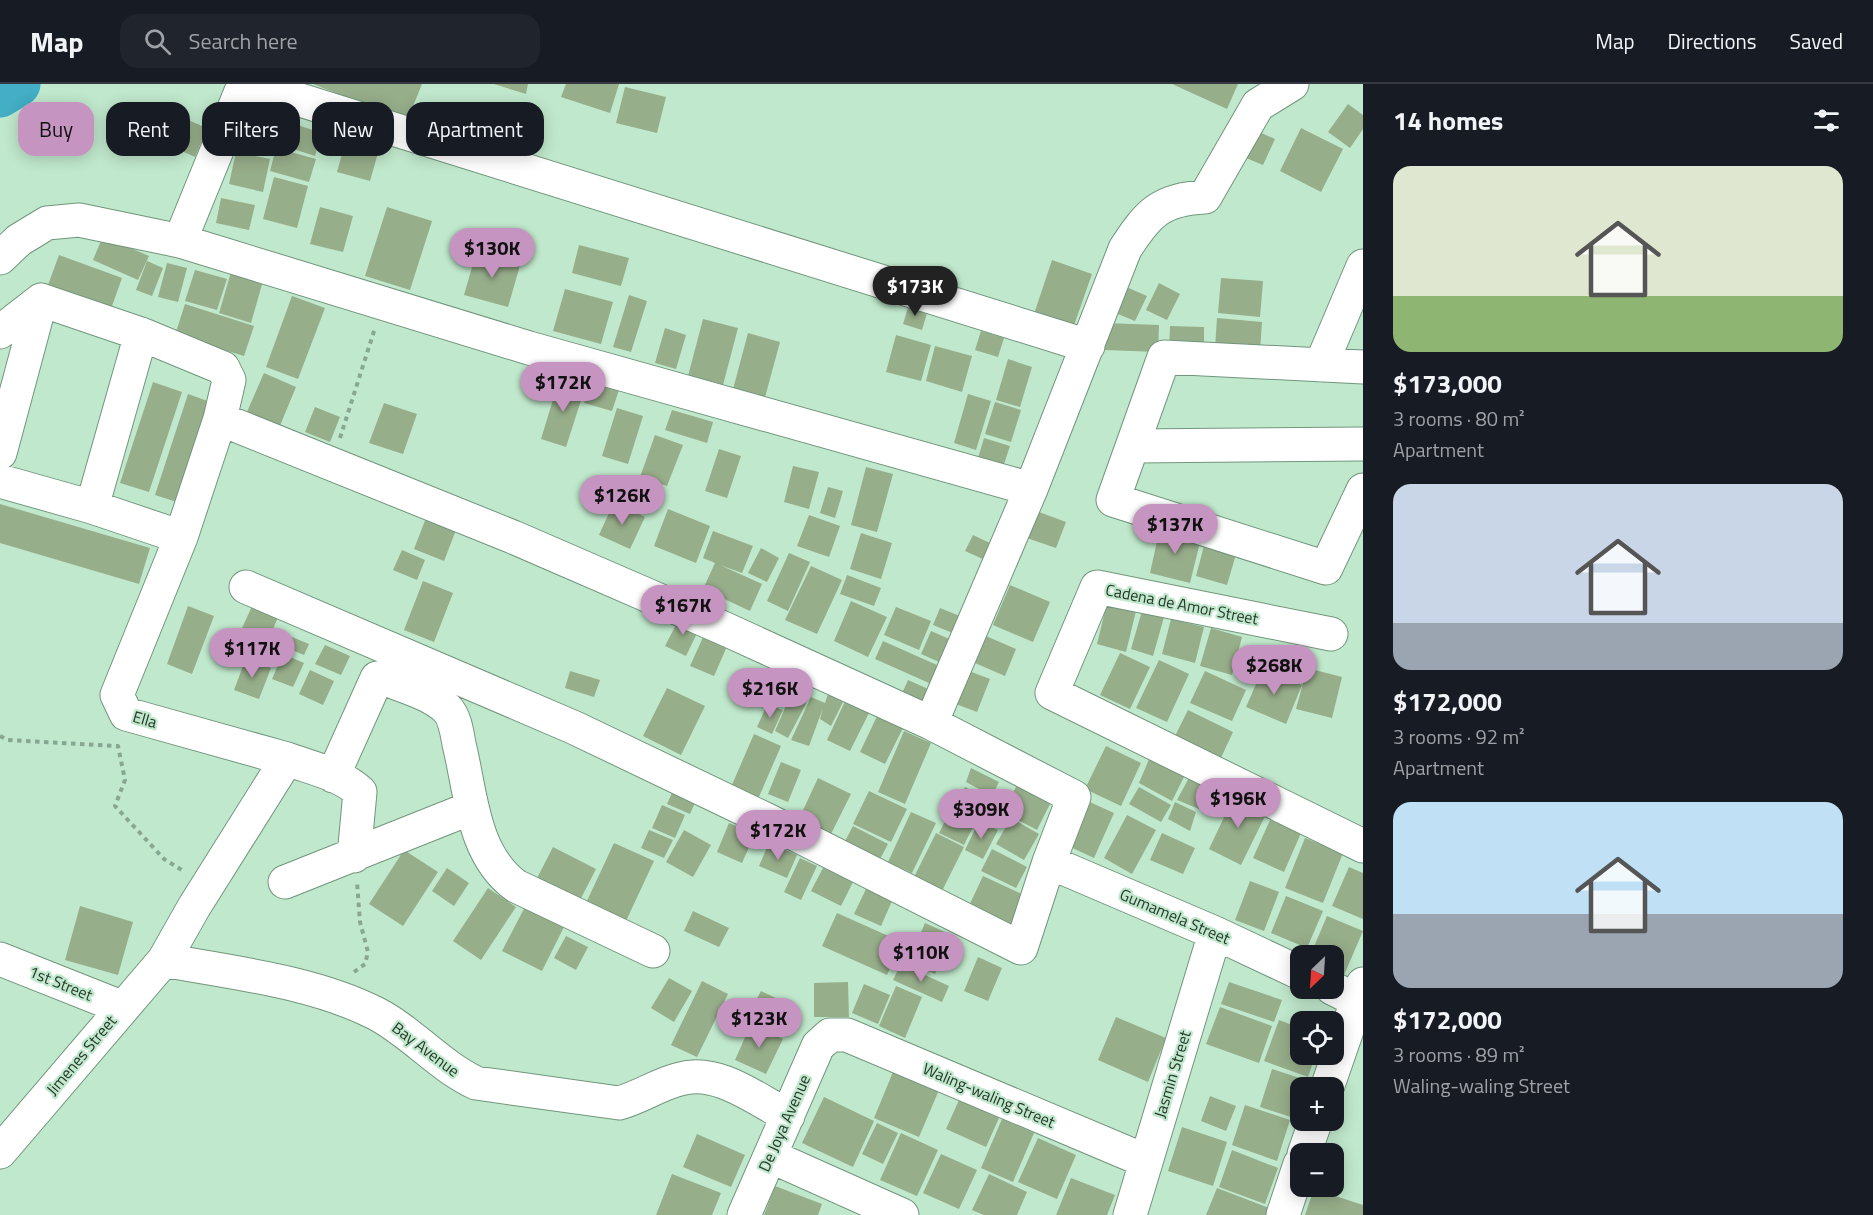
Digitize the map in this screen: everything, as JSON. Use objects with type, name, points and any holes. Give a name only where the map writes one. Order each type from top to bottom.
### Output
[{"type":"street","points":[[180,241],[244,84]]},
{"type":"street","points":[[249,84],[1088,346]]},
{"type":"street","points":[[931,723],[1031,489],[1125,249],[1143,220],[1178,198],[1205,197],[1258,105],[1292,84]]},
{"type":"street","points":[[0,258],[47,223],[80,220],[180,241],[529,348],[1031,489]]},
{"type":"street","points":[[1321,365],[1363,267]]},
{"type":"street","points":[[0,332],[41,300]]},
{"type":"street","points":[[41,300],[141,334],[92,507]]},
{"type":"street","points":[[0,453],[41,300]]},
{"type":"street","name":"Ella","points":[[141,334],[223,368],[229,380],[220,419],[181,537],[117,695],[121,706],[126,714],[287,759],[333,776],[360,792],[354,856]]},
{"type":"street","points":[[1363,367],[1164,357],[1113,500],[1326,568],[1363,490]]},
{"type":"street","points":[[220,419],[513,537],[931,723],[1074,797],[1049,862],[1021,948],[778,825],[575,728],[246,587]]},
{"type":"street","points":[[1133,446],[1363,444]]},
{"type":"street","points":[[0,482],[92,507],[181,537]]},
{"type":"street","name":"Cadena de Amor Street","points":[[1331,634],[1097,587],[1052,693],[1363,846]]},
{"type":"street","points":[[333,776],[377,678],[386,679],[436,701],[449,711],[464,764],[471,808],[482,838],[503,876],[516,886],[653,951]]},
{"type":"street","points":[[164,960],[194,907],[287,759]]},
{"type":"street","points":[[285,882],[471,808]]},
{"type":"street","name":"Gumamela Street","points":[[1049,862],[1215,933],[1290,969]]},
{"type":"street","name":"Jasmin Street","points":[[1130,1215],[1215,933]]},
{"type":"street","name":"1st Street","points":[[0,959],[121,1007]]},
{"type":"street","name":"Bay Avenue","points":[[164,960],[299,986],[375,1013],[397,1026],[456,1073],[476,1083],[619,1103],[639,1098],[678,1079],[700,1075],[718,1080],[788,1116]]},
{"type":"street","name":"Jimenes Street","points":[[0,1152],[121,1007],[164,960]]},
{"type":"street","points":[[1330,1077],[1352,1008]]},
{"type":"street","name":"Waling-waling Street","points":[[830,1035],[847,1035],[1146,1161]]},
{"type":"street","name":"De Joya Avenue","points":[[744,1215],[818,1046],[830,1035]]},
{"type":"street","points":[[770,1156],[902,1215]]},
{"type":"street","points":[[1283,1215],[1290,1194]]},
{"type":"path","points":[[331,464],[382,303]]},
{"type":"path","points":[[0,736],[8,740],[118,746],[125,780],[115,806],[164,858],[194,878],[194,907]]},
{"type":"path","points":[[324,994],[365,964],[368,952],[360,922],[354,856]]},
{"type":"building","points":[[313,84],[422,84],[415,102],[406,102],[406,121],[394,116],[394,102],[359,102]]},
{"type":"building","points":[[494,84],[528,84],[526,94]]},
{"type":"building","points":[[566,84],[619,84],[610,113],[561,97]]},
{"type":"building","points":[[1172,84],[1238,84],[1227,109]]},
{"type":"building","points":[[625,87],[666,97],[657,133],[616,123]]},
{"type":"building","points":[[1348,104],[1363,115],[1363,129],[1350,148],[1328,132]]},
{"type":"building","points":[[190,121],[202,126],[202,140],[195,157],[190,155]]},
{"type":"building","points":[[300,126],[312,130],[312,155],[300,151]]},
{"type":"building","points":[[1250,128],[1275,139],[1263,165],[1239,155]]},
{"type":"building","points":[[1301,128],[1343,149],[1321,192],[1280,171]]},
{"type":"building","points":[[300,155],[316,159],[309,182],[270,171],[274,156]]},
{"type":"building","points":[[235,156],[270,159],[263,192],[229,184]]},
{"type":"building","points":[[341,156],[377,156],[370,181],[337,172]]},
{"type":"building","points":[[274,177],[308,186],[297,228],[263,219]]},
{"type":"building","points":[[221,198],[255,205],[249,230],[216,223]]},
{"type":"building","points":[[320,207],[353,216],[343,252],[310,244]]},
{"type":"building","points":[[387,207],[432,221],[410,290],[365,276]]},
{"type":"building","points":[[103,236],[149,256],[138,280],[93,260]]},
{"type":"building","points":[[579,245],[629,258],[621,286],[572,273]]},
{"type":"building","points":[[477,250],[521,262],[508,307],[464,295]]},
{"type":"building","points":[[59,255],[122,278],[111,309],[48,285]]},
{"type":"building","points":[[1052,260],[1092,274],[1072,331],[1033,317]]},
{"type":"building","points":[[147,261],[163,268],[152,296],[136,290]]},
{"type":"building","points":[[167,263],[187,268],[178,302],[158,297]]},
{"type":"building","points":[[195,270],[227,279],[217,310],[185,301]]},
{"type":"building","points":[[231,272],[263,281],[251,323],[219,313]]},
{"type":"building","points":[[1221,278],[1263,281],[1260,317],[1218,313]]},
{"type":"building","points":[[1159,283],[1180,294],[1167,320],[1146,310]]},
{"type":"building","points":[[1124,286],[1147,296],[1135,321],[1113,312]]},
{"type":"building","points":[[565,289],[613,302],[601,344],[553,331]]},
{"type":"building","points":[[629,295],[647,301],[631,352],[613,347]]},
{"type":"building","points":[[292,296],[325,308],[298,379],[266,367]]},
{"type":"building","points":[[185,304],[254,326],[244,356],[175,335]]},
{"type":"building","points":[[909,304],[928,310],[922,330],[903,324]]},
{"type":"building","points":[[1217,318],[1262,322],[1260,351],[1215,348]]},
{"type":"building","points":[[703,319],[738,328],[723,385],[688,376]]},
{"type":"building","points":[[1106,323],[1159,325],[1158,352],[1105,350]]},
{"type":"building","points":[[1170,326],[1204,327],[1204,352],[1169,351]]},
{"type":"building","points":[[665,328],[686,335],[676,369],[655,363]]},
{"type":"building","points":[[981,331],[1004,338],[998,357],[975,350]]},
{"type":"building","points":[[748,333],[780,342],[764,401],[732,393]]},
{"type":"building","points":[[896,335],[931,345],[921,381],[886,372]]},
{"type":"building","points":[[935,346],[972,356],[962,392],[926,381]]},
{"type":"building","points":[[1008,359],[1032,367],[1020,407],[996,400]]},
{"type":"building","points":[[264,373],[296,387],[279,428],[246,414]]},
{"type":"building","points":[[559,380],[585,388],[566,447],[541,439]]},
{"type":"building","points":[[591,381],[619,390],[612,411],[584,403]]},
{"type":"building","points":[[153,382],[182,392],[149,492],[120,483]]},
{"type":"building","points":[[188,394],[216,404],[183,504],[155,495]]},
{"type":"building","points":[[968,394],[991,401],[976,450],[954,443]]},
{"type":"building","points":[[995,402],[1021,410],[1011,442],[985,434]]},
{"type":"building","points":[[384,403],[417,414],[403,454],[369,443]]},
{"type":"building","points":[[315,407],[340,417],[330,442],[305,432]]},
{"type":"building","points":[[617,408],[643,416],[628,464],[602,456]]},
{"type":"building","points":[[672,410],[713,422],[707,443],[665,430]]},
{"type":"building","points":[[655,435],[683,445],[667,486],[640,477]]},
{"type":"building","points":[[984,438],[1010,446],[1000,476],[975,468]]},
{"type":"building","points":[[719,449],[741,456],[727,498],[705,491]]},
{"type":"building","points":[[793,466],[819,472],[809,509],[784,502]]},
{"type":"building","points":[[866,467],[893,474],[877,532],[851,525]]},
{"type":"building","points":[[828,487],[843,491],[835,518],[820,513]]},
{"type":"building","points":[[614,502],[645,517],[630,549],[599,535]]},
{"type":"building","points":[[0,504],[150,548],[139,584],[0,543]]},
{"type":"building","points":[[668,509],[710,526],[696,563],[654,546]]},
{"type":"building","points":[[1031,509],[1066,522],[1056,548],[1021,536]]},
{"type":"building","points":[[809,515],[840,526],[829,557],[797,546]]},
{"type":"building","points":[[426,518],[456,530],[444,561],[414,549]]},
{"type":"building","points":[[1160,528],[1201,538],[1190,583],[1150,573]]},
{"type":"building","points":[[713,531],[753,546],[742,573],[720,565],[762,584],[750,611],[703,589],[715,563],[703,558]]},
{"type":"building","points":[[861,533],[892,543],[881,579],[850,569]]},
{"type":"building","points":[[973,535],[992,544],[985,560],[965,551]]},
{"type":"building","points":[[1205,542],[1237,551],[1227,585],[1196,576]]},
{"type":"building","points":[[761,548],[779,558],[767,582],[748,573]]},
{"type":"building","points":[[402,550],[425,560],[417,580],[393,570]]},
{"type":"building","points":[[789,553],[810,562],[788,611],[767,601]]},
{"type":"building","points":[[811,566],[842,580],[817,634],[785,620]]},
{"type":"building","points":[[847,575],[881,588],[874,606],[840,594]]},
{"type":"building","points":[[423,581],[453,593],[434,642],[404,630]]},
{"type":"building","points":[[1010,585],[1050,602],[1033,642],[993,625]]},
{"type":"building","points":[[851,601],[887,617],[868,657],[834,641]]},
{"type":"building","points":[[1107,603],[1136,611],[1126,652],[1097,644]]},
{"type":"building","points":[[253,604],[279,615],[260,659],[233,648]]},
{"type":"building","points":[[188,606],[214,616],[192,674],[167,664]]},
{"type":"building","points":[[896,607],[931,621],[919,650],[884,635]]},
{"type":"building","points":[[940,608],[967,619],[960,636],[933,625]]},
{"type":"building","points":[[1142,611],[1164,617],[1153,656],[1131,649]]},
{"type":"building","points":[[681,615],[701,625],[686,656],[665,646]]},
{"type":"building","points":[[1171,619],[1204,627],[1195,663],[1162,654]]},
{"type":"building","points":[[709,624],[732,635],[714,676],[690,666]]},
{"type":"building","points":[[1211,628],[1242,637],[1232,675],[1200,666]]},
{"type":"building","points":[[931,631],[956,642],[946,665],[921,654]]},
{"type":"building","points":[[979,633],[1016,649],[1005,676],[968,660]]},
{"type":"building","points":[[292,637],[309,644],[304,655],[287,648]]},
{"type":"building","points":[[883,641],[946,669],[938,687],[875,659]]},
{"type":"building","points":[[325,645],[350,656],[341,675],[315,664]]},
{"type":"building","points":[[1120,653],[1150,667],[1130,709],[1100,695]]},
{"type":"building","points":[[283,654],[304,663],[293,687],[272,679]]},
{"type":"building","points":[[246,658],[271,668],[259,699],[234,690]]},
{"type":"building","points":[[1159,660],[1189,674],[1167,722],[1136,708]]},
{"type":"building","points":[[783,662],[799,669],[782,703],[766,699]]},
{"type":"building","points":[[961,668],[990,679],[977,712],[948,701]]},
{"type":"building","points":[[1263,668],[1302,685],[1286,724],[1246,707]]},
{"type":"building","points":[[1307,668],[1342,677],[1332,718],[1296,709]]},
{"type":"building","points":[[310,670],[334,681],[323,705],[299,694]]},
{"type":"building","points":[[570,671],[600,680],[594,697],[565,688]]},
{"type":"building","points":[[801,671],[815,674],[805,706],[788,738],[775,731]]},
{"type":"building","points":[[1205,671],[1246,690],[1232,721],[1190,703]]},
{"type":"building","points":[[908,680],[935,692],[925,712],[899,700]]},
{"type":"building","points":[[667,688],[705,706],[681,755],[643,736]]},
{"type":"building","points":[[828,694],[843,702],[831,726],[820,719],[823,708],[809,746],[791,740],[811,697],[825,703]]},
{"type":"building","points":[[847,697],[871,709],[850,751],[827,740]]},
{"type":"building","points":[[767,705],[783,710],[772,734],[757,727]]},
{"type":"building","points":[[1188,710],[1233,732],[1219,762],[1173,740]]},
{"type":"building","points":[[879,712],[905,724],[885,764],[860,752]]},
{"type":"building","points":[[904,731],[931,743],[905,804],[878,792]]},
{"type":"building","points":[[754,734],[781,746],[758,799],[731,787]]},
{"type":"building","points":[[1106,746],[1141,763],[1121,806],[1085,789]]},
{"type":"building","points":[[1152,752],[1188,769],[1172,801],[1139,783]]},
{"type":"building","points":[[781,762],[801,770],[788,802],[768,794]]},
{"type":"building","points":[[971,768],[999,782],[992,796],[966,782]]},
{"type":"building","points":[[1191,774],[1211,782],[1199,809],[1177,800]]},
{"type":"building","points":[[818,778],[851,794],[830,836],[798,821]]},
{"type":"building","points":[[1017,785],[1051,802],[1037,830],[1003,812]]},
{"type":"building","points":[[675,786],[698,796],[690,814],[667,804]]},
{"type":"building","points":[[965,787],[989,799],[983,813],[959,801]]},
{"type":"building","points":[[1139,787],[1171,805],[1161,822],[1129,804]]},
{"type":"building","points":[[869,791],[907,809],[891,842],[853,824]]},
{"type":"building","points":[[1235,794],[1268,810],[1241,865],[1209,849]]},
{"type":"building","points":[[1083,799],[1114,813],[1094,858],[1064,844]]},
{"type":"building","points":[[1175,802],[1196,812],[1190,831],[1168,819]]},
{"type":"building","points":[[662,805],[685,815],[675,838],[652,828]]},
{"type":"building","points":[[953,805],[978,817],[964,845],[939,833]]},
{"type":"building","points":[[911,812],[936,823],[912,873],[888,862]]},
{"type":"building","points":[[1127,815],[1156,830],[1132,874],[1104,858]]},
{"type":"building","points":[[1011,818],[1039,834],[1024,860],[996,844]]},
{"type":"building","points":[[1270,820],[1301,833],[1284,872],[1253,858]]},
{"type":"building","points":[[979,821],[998,830],[983,859],[965,850]]},
{"type":"building","points":[[729,823],[755,834],[742,863],[717,852]]},
{"type":"building","points":[[853,826],[888,844],[878,863],[843,845]]},
{"type":"building","points":[[649,830],[673,840],[664,858],[641,848]]},
{"type":"building","points":[[684,830],[711,845],[693,877],[666,862]]},
{"type":"building","points":[[936,833],[964,847],[940,895],[912,881]]},
{"type":"building","points":[[1162,833],[1195,848],[1183,874],[1150,860]]},
{"type":"building","points":[[1305,838],[1343,853],[1323,903],[1285,888]]},
{"type":"building","points":[[614,843],[654,861],[626,921],[586,903]]},
{"type":"building","points":[[769,843],[797,855],[787,878],[759,866]]},
{"type":"building","points":[[553,847],[596,869],[576,908],[533,886]]},
{"type":"building","points":[[992,849],[1027,867],[1016,888],[981,871]]},
{"type":"building","points":[[404,850],[438,872],[403,926],[369,904]]},
{"type":"building","points":[[800,858],[817,866],[801,900],[784,892]]},
{"type":"building","points":[[824,866],[853,882],[841,906],[811,891]]},
{"type":"building","points":[[1349,867],[1363,873],[1363,919],[1332,906]]},
{"type":"building","points":[[447,868],[469,883],[454,906],[432,891]]},
{"type":"building","points":[[983,876],[1026,896],[1011,930],[967,910]]},
{"type":"building","points":[[1250,881],[1279,892],[1264,931],[1235,920]]},
{"type":"building","points":[[488,888],[516,907],[481,960],[453,941]]},
{"type":"building","points":[[866,889],[892,901],[881,926],[854,914]]},
{"type":"building","points":[[1286,896],[1323,911],[1308,945],[1300,945],[1271,933]]},
{"type":"building","points":[[528,901],[567,921],[542,971],[502,951]]},
{"type":"building","points":[[80,906],[133,922],[118,975],[65,960]]},
{"type":"building","points":[[693,911],[729,928],[719,947],[684,931]]},
{"type":"building","points":[[837,913],[902,942],[887,975],[822,946]]},
{"type":"building","points":[[1327,916],[1363,931],[1344,975],[1344,945],[1315,945]]},
{"type":"building","points":[[925,923],[952,935],[935,974],[908,962]]},
{"type":"building","points":[[566,936],[588,947],[576,970],[554,958]]},
{"type":"building","points":[[978,957],[1002,968],[988,1001],[964,991]]},
{"type":"building","points":[[901,964],[949,986],[942,1002],[893,980]]},
{"type":"building","points":[[669,978],[692,991],[674,1022],[651,1008]]},
{"type":"building","points":[[702,981],[728,994],[697,1057],[671,1045]]},
{"type":"building","points":[[848,982],[849,1017],[814,1017],[814,983]]},
{"type":"building","points":[[1229,982],[1282,1000],[1274,1022],[1221,1004]]},
{"type":"building","points":[[864,984],[890,995],[878,1024],[852,1013]]},
{"type":"building","points":[[896,986],[922,997],[905,1038],[879,1026]]},
{"type":"building","points":[[761,991],[795,1007],[781,1034],[747,1017]]},
{"type":"building","points":[[1220,1007],[1272,1026],[1259,1063],[1206,1044]]},
{"type":"building","points":[[1116,1017],[1166,1038],[1148,1082],[1098,1060]]},
{"type":"building","points":[[1279,1020],[1290,1024],[1290,1065],[1312,1065],[1308,1077],[1264,1061]]},
{"type":"building","points":[[751,1024],[783,1039],[766,1074],[735,1060]]},
{"type":"building","points":[[1272,1069],[1297,1077],[1290,1077],[1290,1117],[1260,1107]]},
{"type":"building","points":[[893,1072],[939,1090],[919,1137],[874,1118]]},
{"type":"building","points":[[1210,1096],[1236,1106],[1226,1131],[1201,1121]]},
{"type":"building","points":[[824,1097],[874,1121],[853,1167],[802,1143]]},
{"type":"building","points":[[959,1100],[999,1118],[986,1147],[946,1129]]},
{"type":"building","points":[[1245,1105],[1290,1120],[1277,1161],[1232,1145]]},
{"type":"building","points":[[1002,1119],[1034,1133],[1013,1182],[981,1168]]},
{"type":"building","points":[[877,1123],[898,1133],[883,1164],[862,1154]]},
{"type":"building","points":[[1182,1127],[1227,1142],[1213,1186],[1168,1171]]},
{"type":"building","points":[[901,1133],[938,1150],[917,1196],[880,1180]]},
{"type":"building","points":[[697,1134],[745,1155],[731,1187],[683,1167]]},
{"type":"building","points":[[1038,1138],[1076,1155],[1057,1199],[1018,1182]]},
{"type":"building","points":[[1232,1150],[1278,1168],[1265,1204],[1219,1187]]},
{"type":"building","points":[[941,1154],[977,1170],[959,1209],[923,1193]]},
{"type":"building","points":[[672,1174],[721,1193],[712,1215],[656,1215]]},
{"type":"building","points":[[989,1174],[1027,1192],[1017,1215],[984,1215],[972,1210]]},
{"type":"building","points":[[1071,1178],[1115,1195],[1107,1215],[1056,1215]]},
{"type":"building","points":[[775,1186],[822,1204],[818,1215],[764,1215]]},
{"type":"building","points":[[1217,1188],[1269,1208],[1266,1215],[1206,1215]]},
{"type":"building","points":[[1311,1197],[1338,1197],[1363,1205],[1363,1215],[1305,1215]]},
{"type":"waterway","points":[[0,95],[18,84]]}]
